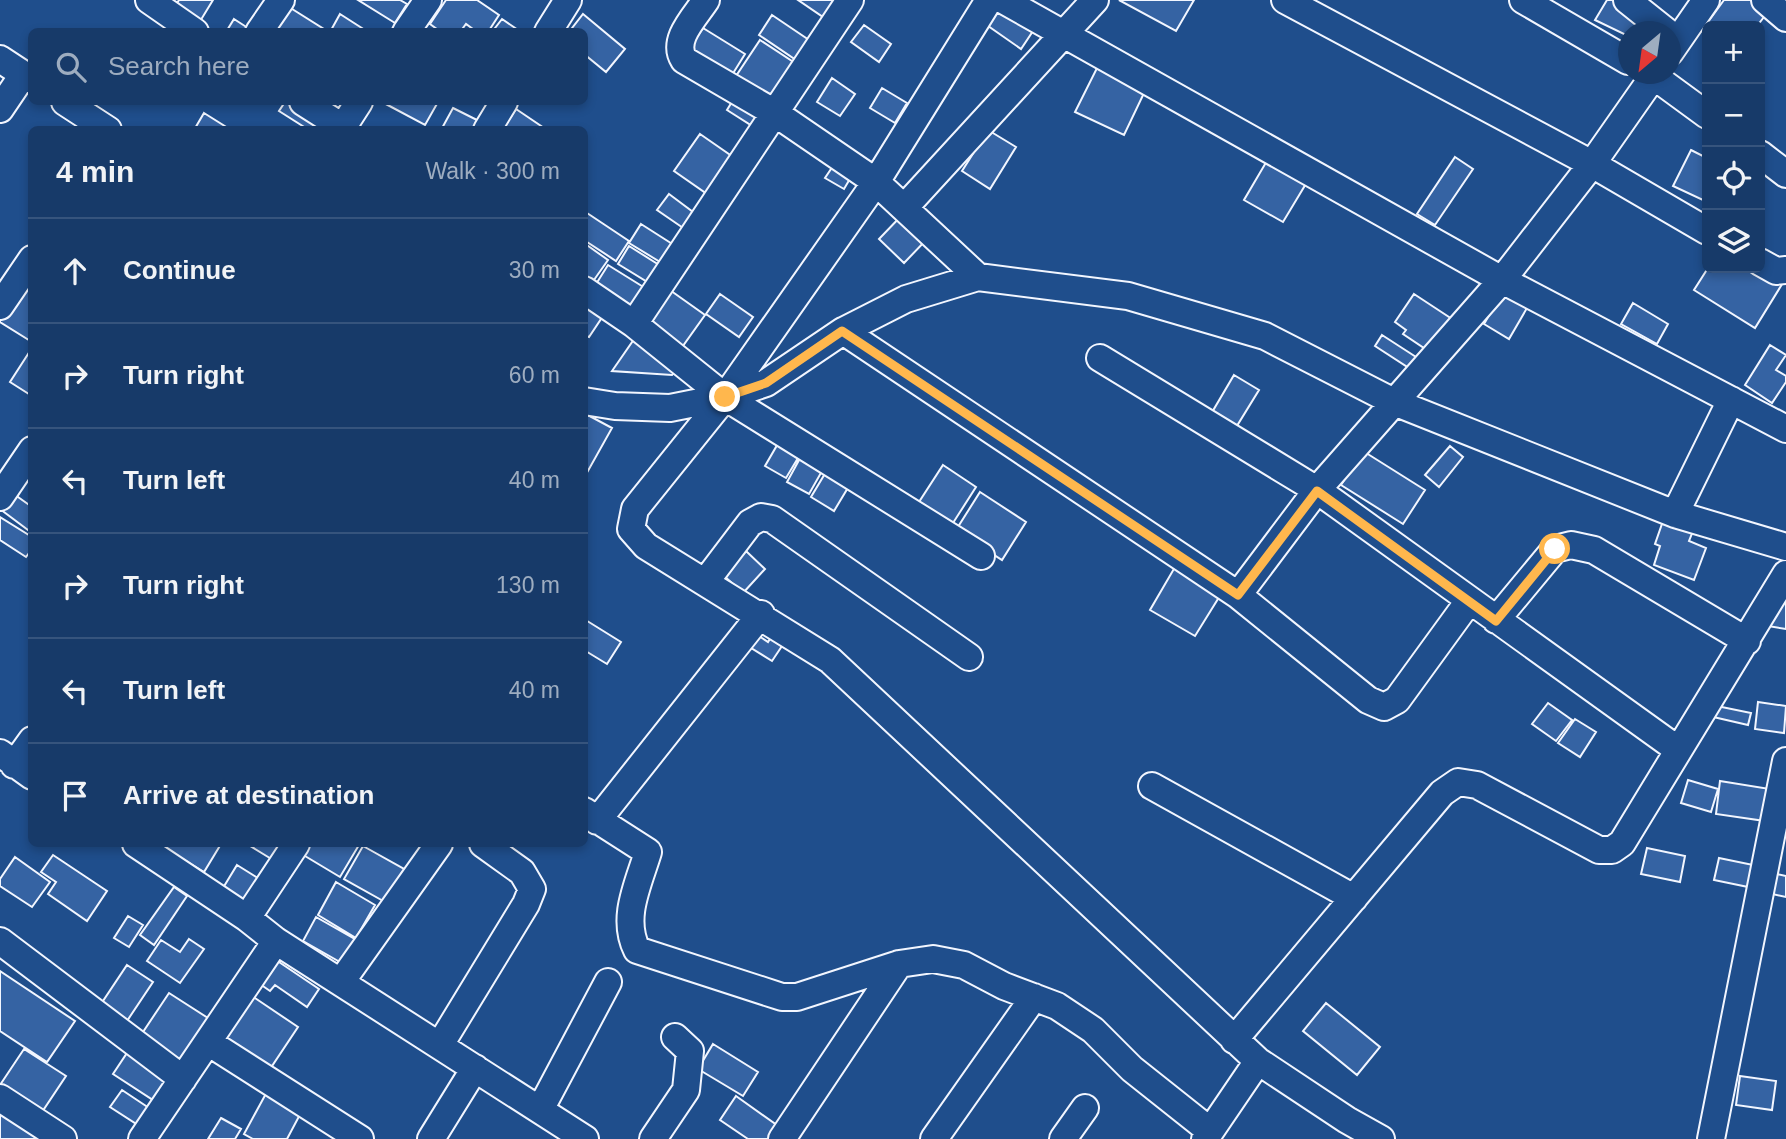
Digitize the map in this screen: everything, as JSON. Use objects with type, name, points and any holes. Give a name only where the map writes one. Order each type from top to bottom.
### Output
[{"type":"street","points":[[149,0],[189,28]]},
{"type":"street","points":[[262,28],[281,0]]},
{"type":"street","points":[[409,28],[428,0]]},
{"type":"street","points":[[550,28],[568,0]]},
{"type":"street","points":[[706,0],[680,41],[679,51],[684,60],[775,113],[876,182],[978,277]]},
{"type":"street","points":[[634,324],[850,0]]},
{"type":"street","points":[[989,0],[876,182],[725,397],[635,509],[631,529],[646,546],[761,614],[830,660],[1258,1061],[1341,1130],[1381,1139]]},
{"type":"street","points":[[1003,0],[1502,281],[1786,429]]},
{"type":"street","points":[[904,208],[1095,0]]},
{"type":"street","points":[[1285,0],[1592,163],[1702,228]]},
{"type":"street","points":[[1524,0],[1618,55]]},
{"type":"street","points":[[1628,0],[1652,21]]},
{"type":"street","points":[[1681,29],[1706,0]]},
{"type":"street","points":[[1765,0],[1786,18]]},
{"type":"street","points":[[0,59],[27,77],[0,109]]},
{"type":"street","points":[[1238,595],[1317,491],[1502,281],[1592,163],[1646,84]]},
{"type":"street","points":[[1666,84],[1702,111]]},
{"type":"street","points":[[70,105],[102,126]]},
{"type":"street","points":[[308,105],[340,126]]},
{"type":"street","points":[[344,126],[357,105]]},
{"type":"street","points":[[489,126],[502,105]]},
{"type":"street","points":[[1765,158],[1786,174]]},
{"type":"street","points":[[0,306],[28,265]]},
{"type":"street","points":[[1765,265],[1776,271],[1786,270]]},
{"type":"street","points":[[588,402],[615,406],[670,408],[725,397],[766,383],[842,331],[906,299],[978,277],[1128,296],[1265,336],[1394,402],[1675,514],[1786,547]]},
{"type":"street","points":[[588,293],[634,324],[725,397],[981,556]]},
{"type":"street","points":[[842,331],[1238,595],[1368,700],[1384,706],[1397,700],[1469,601]]},
{"type":"street","points":[[1100,358],[1317,491],[1677,749]]},
{"type":"street","points":[[1675,514],[1731,400]]},
{"type":"street","points":[[0,497],[16,460]]},
{"type":"street","points":[[706,581],[750,523],[761,517],[772,519],[969,657]]},
{"type":"street","points":[[1496,621],[1555,549],[1571,545],[1594,550],[1747,641]]},
{"type":"street","points":[[1234,1040],[1442,793],[1458,782],[1476,785],[1599,850],[1612,850],[1622,843],[1786,574]]},
{"type":"street","points":[[761,614],[591,816],[648,852],[629,915],[630,936],[637,950],[782,997],[797,997],[898,964],[933,959],[964,965],[1057,1006],[1093,1030],[1132,1069],[1207,1135],[1258,1061]]},
{"type":"street","points":[[15,765],[28,746]]},
{"type":"street","points":[[1711,1139],[1775,870],[1786,761]]},
{"type":"street","points":[[1152,786],[1354,898]]},
{"type":"street","points":[[148,847],[276,941],[585,1139]]},
{"type":"street","points":[[247,918],[294,847]]},
{"type":"street","points":[[341,982],[437,847]]},
{"type":"street","points":[[440,1045],[526,904],[532,889],[522,872],[487,847]]},
{"type":"street","points":[[142,1139],[276,941]]},
{"type":"street","points":[[0,942],[183,1079]]},
{"type":"street","points":[[782,1139],[898,964]]},
{"type":"street","points":[[540,1110],[608,982]]},
{"type":"street","points":[[934,1139],[1034,997]]},
{"type":"street","points":[[653,1139],[685,1090],[690,1051],[675,1037]]},
{"type":"street","points":[[208,1042],[360,1139]]},
{"type":"street","points":[[431,1139],[475,1068]]},
{"type":"street","points":[[0,1098],[63,1139]]},
{"type":"street","points":[[1063,1139],[1085,1108]]},
{"type":"building","points":[[179,0],[213,0],[199,23],[174,8]]},
{"type":"building","points":[[358,0],[400,0],[407,4],[395,23]]},
{"type":"building","points":[[446,0],[477,0],[499,15],[491,28],[472,28],[466,24],[463,28],[436,28],[430,24]]},
{"type":"building","points":[[798,0],[839,0],[826,19]]},
{"type":"building","points":[[1119,0],[1194,0],[1176,31]]},
{"type":"building","points":[[1607,0],[1616,0],[1644,21],[1618,21],[1618,31],[1595,20]]},
{"type":"building","points":[[1724,0],[1751,0],[1767,13],[1761,21],[1709,21]]},
{"type":"building","points":[[996,1],[1035,28],[1021,49],[981,21]]},
{"type":"building","points":[[281,2],[322,28],[268,28]]},
{"type":"building","points":[[340,14],[362,28],[332,28]]},
{"type":"building","points":[[583,14],[625,49],[606,72],[588,57],[588,28],[572,28]]},
{"type":"building","points":[[772,15],[812,42],[799,62],[759,35]]},
{"type":"building","points":[[234,19],[248,28],[228,28]]},
{"type":"building","points":[[502,19],[515,28],[495,28]]},
{"type":"building","points":[[864,25],[891,44],[879,62],[851,42]]},
{"type":"building","points":[[703,28],[745,54],[732,75],[689,49]]},
{"type":"building","points":[[760,40],[798,65],[774,101],[736,76]]},
{"type":"building","points":[[1097,68],[1145,91],[1124,135],[1075,112]]},
{"type":"building","points":[[832,78],[855,94],[840,116],[817,102]]},
{"type":"building","points":[[882,88],[907,103],[895,123],[870,108]]},
{"type":"building","points":[[735,97],[765,116],[757,129],[727,110]]},
{"type":"building","points":[[283,105],[304,105],[322,126],[303,126],[279,111]]},
{"type":"building","points":[[388,105],[436,105],[425,125]]},
{"type":"building","points":[[453,108],[481,122],[479,126],[443,126]]},
{"type":"building","points":[[516,109],[541,126],[505,126]]},
{"type":"building","points":[[204,113],[225,126],[196,126]]},
{"type":"building","points":[[988,130],[1016,147],[990,189],[962,171]]},
{"type":"building","points":[[700,134],[736,159],[710,196],[674,171]]},
{"type":"building","points":[[1691,150],[1702,156],[1702,200],[1673,186]]},
{"type":"building","points":[[1455,157],[1473,169],[1435,225],[1417,214]]},
{"type":"building","points":[[1268,159],[1307,182],[1283,222],[1244,200]]},
{"type":"building","points":[[833,166],[851,177],[844,189],[825,178]]},
{"type":"building","points":[[669,194],[697,215],[686,230],[657,210]]},
{"type":"building","points":[[904,213],[929,237],[904,263],[879,239]]},
{"type":"building","points":[[588,214],[629,241],[616,261],[588,243]]},
{"type":"building","points":[[641,224],[677,247],[665,265],[629,243]]},
{"type":"building","points":[[588,246],[608,260],[588,286]]},
{"type":"building","points":[[629,246],[664,268],[654,286],[618,264]]},
{"type":"building","points":[[608,265],[645,288],[628,315],[591,292]]},
{"type":"building","points":[[1765,271],[1784,281],[1755,328],[1694,290],[1705,273],[1765,273]]},
{"type":"building","points":[[21,282],[28,286],[28,340],[0,322],[0,315]]},
{"type":"building","points":[[1506,286],[1531,301],[1509,339],[1484,324]]},
{"type":"building","points":[[667,288],[705,315],[680,350],[642,323]]},
{"type":"building","points":[[720,294],[753,317],[739,337],[706,314]]},
{"type":"building","points":[[1414,294],[1452,319],[1430,352],[1403,334],[1406,330],[1395,322]]},
{"type":"building","points":[[588,303],[605,313],[588,337]]},
{"type":"building","points":[[1633,303],[1668,324],[1657,344],[1621,324]]},
{"type":"building","points":[[637,335],[679,366],[672,375],[612,371]]},
{"type":"building","points":[[1382,335],[1416,357],[1409,368],[1375,346]]},
{"type":"building","points":[[1770,345],[1786,355],[1776,370],[1786,376],[1786,382],[1772,403],[1745,385]]},
{"type":"building","points":[[28,354],[28,393],[10,382]]},
{"type":"building","points":[[1234,375],[1259,390],[1235,429],[1211,414]]},
{"type":"building","points":[[588,415],[612,428],[588,471]]},
{"type":"building","points":[[783,435],[804,448],[786,478],[765,466]]},
{"type":"building","points":[[1450,446],[1463,457],[1439,487],[1425,475]]},
{"type":"building","points":[[804,451],[826,464],[809,494],[787,482]]},
{"type":"building","points":[[1363,451],[1425,490],[1403,524],[1341,485]]},
{"type":"building","points":[[943,465],[976,487],[953,523],[919,502]]},
{"type":"building","points":[[829,467],[852,481],[834,511],[811,497]]},
{"type":"building","points":[[11,492],[28,504],[28,530],[0,509]]},
{"type":"building","points":[[980,492],[1026,522],[1002,560],[956,530]]},
{"type":"building","points":[[0,517],[28,534],[28,554],[26,557],[0,540]]},
{"type":"building","points":[[1663,521],[1693,531],[1689,541],[1706,548],[1694,580],[1654,565],[1660,546],[1655,544]]},
{"type":"building","points":[[746,551],[765,569],[743,593],[723,575]]},
{"type":"building","points":[[1175,567],[1221,594],[1195,636],[1150,610]]},
{"type":"building","points":[[1786,592],[1786,629],[1768,626]]},
{"type":"building","points":[[588,621],[621,642],[607,664],[588,652]]},
{"type":"building","points":[[776,629],[788,637],[772,661],[743,643],[750,630],[768,642]]},
{"type":"building","points":[[1758,702],[1786,706],[1784,733],[1755,729]]},
{"type":"building","points":[[1548,703],[1572,720],[1556,741],[1532,724]]},
{"type":"building","points":[[1712,705],[1751,713],[1748,725],[1709,716]]},
{"type":"building","points":[[1575,719],[1596,732],[1580,757],[1558,743]]},
{"type":"building","points":[[1688,780],[1718,789],[1711,812],[1681,803]]},
{"type":"building","points":[[1720,781],[1776,790],[1772,822],[1716,814]]},
{"type":"building","points":[[163,847],[219,847],[204,872]]},
{"type":"building","points":[[252,847],[281,847],[273,860]]},
{"type":"building","points":[[304,847],[358,847],[340,877],[300,853]]},
{"type":"building","points":[[362,847],[404,869],[385,902],[344,879]]},
{"type":"building","points":[[1647,848],[1685,856],[1680,882],[1641,874]]},
{"type":"building","points":[[53,855],[107,891],[87,921],[48,894],[56,882],[41,872]]},
{"type":"building","points":[[15,857],[50,882],[32,907],[0,886],[0,879]]},
{"type":"building","points":[[1719,858],[1758,866],[1753,888],[1714,880]]},
{"type":"building","points":[[237,865],[261,880],[246,902],[223,888]]},
{"type":"building","points":[[1772,873],[1786,876],[1786,897],[1768,893]]},
{"type":"building","points":[[336,882],[375,905],[356,938],[318,915]]},
{"type":"building","points":[[174,887],[187,896],[154,945],[140,935]]},
{"type":"building","points":[[128,916],[143,925],[129,947],[114,938]]},
{"type":"building","points":[[316,917],[360,942],[347,966],[303,941]]},
{"type":"building","points":[[189,939],[204,949],[180,983],[147,961],[161,940],[180,952]]},
{"type":"building","points":[[276,960],[319,989],[307,1007],[275,985],[270,991],[260,984]]},
{"type":"building","points":[[127,965],[153,982],[123,1027],[97,1010]]},
{"type":"building","points":[[0,971],[75,1021],[47,1062],[0,1031]]},
{"type":"building","points":[[169,993],[208,1018],[178,1063],[139,1038]]},
{"type":"building","points":[[249,994],[298,1027],[268,1072],[219,1039]]},
{"type":"building","points":[[1326,1003],[1380,1047],[1357,1075],[1303,1031]]},
{"type":"building","points":[[713,1044],[758,1072],[743,1096],[698,1069]]},
{"type":"building","points":[[24,1049],[66,1076],[36,1121],[0,1097],[0,1085]]},
{"type":"building","points":[[127,1053],[167,1079],[153,1100],[113,1074]]},
{"type":"building","points":[[1740,1076],[1776,1081],[1772,1110],[1736,1105]]},
{"type":"building","points":[[269,1088],[304,1107],[287,1139],[253,1139],[244,1134]]},
{"type":"building","points":[[122,1090],[149,1108],[138,1125],[110,1107]]},
{"type":"building","points":[[736,1096],[781,1128],[773,1139],[748,1139],[720,1120]]},
{"type":"building","points":[[0,1111],[45,1139],[0,1139]]},
{"type":"building","points":[[221,1118],[241,1129],[235,1139],[208,1139]]},
{"type":"route","points":[[725,397],[766,383],[842,331],[1238,595],[1317,491],[1496,621],[1555,549]]}]
